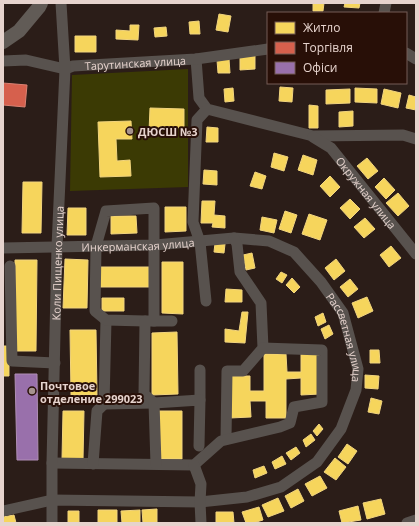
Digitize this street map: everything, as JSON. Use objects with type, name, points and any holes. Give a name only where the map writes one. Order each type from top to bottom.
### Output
[{"type":"main road","points":[[3,42],[19,31],[41,3]]},
{"type":"street","name":"Коли Пищенко улица","points":[[52,523],[52,463],[58,247],[65,69],[61,3]]},
{"type":"street","name":"Тарутинская улица","points":[[3,61],[26,60],[65,69],[73,66],[196,59],[267,49]]},
{"type":"street","points":[[407,54],[416,59]]},
{"type":"street","points":[[196,59],[199,98],[207,109],[313,136],[403,135],[416,139]]},
{"type":"street","points":[[206,302],[200,242],[193,222],[197,120],[207,109]]},
{"type":"street","name":"Окружная улица","points":[[313,136],[331,148],[416,254]]},
{"type":"street","points":[[156,464],[154,403],[144,394],[150,321],[155,245],[154,208],[106,211],[96,246],[95,311],[106,320],[150,321],[172,321]]},
{"type":"street","points":[[226,440],[227,371],[243,371],[263,348],[261,303],[240,272],[237,244],[234,238]]},
{"type":"street","name":"Рассветная улица","points":[[3,511],[52,500],[200,502],[247,497],[280,488],[317,462],[341,429],[356,390],[358,369],[343,313],[321,282],[294,252],[269,241],[234,238],[200,242]]},
{"type":"street","name":"Инкерманская улица","points":[[3,248],[155,245],[200,242]]},
{"type":"street","points":[[10,266],[12,361],[55,363]]},
{"type":"street","points":[[104,404],[106,320]]},
{"type":"street","points":[[52,463],[194,464],[222,441],[280,427],[290,423],[294,407],[322,402],[322,350],[263,348]]},
{"type":"street","points":[[199,446],[200,370]]},
{"type":"street","points":[[93,464],[96,411],[104,404],[200,400]]},
{"type":"street","points":[[194,464],[201,484],[201,523]]},
{"type":"street","points":[[407,523],[416,520]]},
{"type":"shaded area","name":"ДЮСШ №3","points":[[188,69],[188,187],[70,191],[72,75]]},
{"type":"building: Житло","points":[[313,3],[324,3],[323,11],[313,11]]},
{"type":"building: Житло","points":[[345,3],[360,3],[359,8],[344,7]]},
{"type":"building: Житло","points":[[219,14],[231,16],[228,32],[216,30]]},
{"type":"building: Житло","points":[[199,21],[200,34],[190,34],[189,22]]},
{"type":"building: Житло","points":[[130,25],[139,25],[138,40],[116,39],[116,30],[130,31]]},
{"type":"building: Житло","points":[[166,27],[167,36],[155,37],[154,28]]},
{"type":"building: Житло","points":[[75,36],[96,36],[96,52],[75,52]]},
{"type":"building: Житло","points":[[255,56],[255,69],[240,70],[240,57]]},
{"type":"building: Житло","points":[[229,59],[230,73],[218,73],[217,60]]},
{"type":"building: Житло","points":[[280,87],[293,88],[292,102],[279,101]]},
{"type":"building: Житло","points":[[233,88],[234,101],[225,102],[224,89]]},
{"type":"building: Житло","points":[[355,88],[377,89],[377,103],[355,102]]},
{"type":"building: Житло","points":[[350,89],[350,103],[326,104],[326,90]]},
{"type":"building: Житло","points":[[384,89],[401,93],[398,108],[381,104]]},
{"type":"building: Житло","points":[[409,95],[416,97],[416,110],[406,108]]},
{"type":"building: Житло","points":[[309,105],[318,106],[318,128],[309,128]]},
{"type":"building: Житло","points":[[150,108],[184,109],[184,128],[159,127],[159,133],[149,132]]},
{"type":"building: Житло","points":[[353,111],[353,126],[339,127],[339,112]]},
{"type":"building: Житло","points":[[131,121],[132,139],[116,139],[117,161],[130,160],[131,176],[100,177],[98,122]]},
{"type":"building: Житло","points":[[207,127],[218,128],[218,142],[206,142]]},
{"type":"building: Житло","points":[[274,153],[288,157],[284,171],[271,167]]},
{"type":"building: Житло","points":[[303,155],[317,160],[313,175],[298,170]]},
{"type":"building: Житло","points":[[367,158],[378,171],[368,179],[357,166]]},
{"type":"building: Житло","points":[[204,170],[217,171],[217,185],[203,184]]},
{"type":"building: Житло","points":[[255,172],[266,176],[262,189],[250,186]]},
{"type":"building: Житло","points":[[330,176],[340,187],[330,197],[320,186]]},
{"type":"building: Житло","points":[[384,178],[395,190],[386,199],[375,187]]},
{"type":"building: Житло","points":[[23,182],[42,182],[41,233],[22,233]]},
{"type":"building: Житло","points":[[398,193],[409,206],[398,216],[386,203]]},
{"type":"building: Житло","points":[[350,199],[360,209],[350,219],[340,208]]},
{"type":"building: Житло","points":[[202,201],[215,201],[214,215],[225,216],[225,228],[212,227],[213,223],[201,223]]},
{"type":"building: Житло","points":[[165,207],[186,207],[186,231],[165,232]]},
{"type":"building: Житло","points":[[68,208],[86,208],[86,235],[67,235]]},
{"type":"building: Житло","points":[[285,211],[297,215],[291,233],[279,229]]},
{"type":"building: Житло","points":[[309,214],[327,220],[320,240],[302,234]]},
{"type":"building: Житло","points":[[111,216],[136,216],[137,233],[111,234]]},
{"type":"building: Житло","points":[[262,217],[277,220],[274,233],[260,230]]},
{"type":"building: Житло","points":[[365,218],[375,229],[364,238],[354,227]]},
{"type":"building: Житло","points":[[215,243],[225,244],[224,253],[214,252]]},
{"type":"building: Житло","points":[[391,246],[401,258],[389,267],[380,255]]},
{"type":"building: Житло","points":[[252,253],[255,268],[246,270],[243,255]]},
{"type":"building: Житло","points":[[65,259],[88,260],[87,308],[63,308]]},
{"type":"building: Житло","points":[[336,259],[345,271],[334,280],[325,268]]},
{"type":"building: Житло","points":[[15,260],[37,260],[36,351],[14,351]]},
{"type":"building: Житло","points":[[162,262],[183,262],[183,314],[162,313]]},
{"type":"building: Житло","points":[[98,267],[149,267],[149,287],[98,287]]},
{"type":"building: Житло","points":[[281,272],[287,275],[282,283],[276,279]]},
{"type":"building: Житло","points":[[292,278],[300,287],[294,293],[286,285]]},
{"type":"building: Житло","points":[[350,279],[358,289],[348,297],[340,287]]},
{"type":"building: Житло","points":[[226,289],[242,290],[242,302],[225,302]]},
{"type":"building: Житло","points":[[367,297],[373,311],[358,318],[352,303]]},
{"type":"building: Житло","points":[[102,298],[124,298],[124,311],[102,311]]},
{"type":"building: Житло","points":[[242,312],[248,312],[245,343],[225,342],[225,329],[239,331]]},
{"type":"building: Житло","points":[[323,313],[326,322],[318,326],[315,317]]},
{"type":"building: Житло","points":[[329,325],[333,334],[325,339],[321,329]]},
{"type":"building: Житло","points":[[70,330],[96,330],[97,395],[71,395]]},
{"type":"building: Житло","points":[[177,332],[178,394],[152,395],[152,333]]},
{"type":"building: Житло","points":[[3,346],[9,346],[9,376],[3,376]]},
{"type":"building: Житло","points":[[370,350],[379,350],[380,363],[370,363]]},
{"type":"building: Житло","points":[[264,354],[286,354],[287,372],[301,372],[301,354],[319,354],[320,394],[301,395],[301,378],[286,379],[286,418],[266,418],[266,401],[250,401],[251,417],[230,418],[230,376],[250,376],[250,391],[264,391]]},
{"type":"building: Житло","points":[[365,375],[379,376],[378,389],[365,388]]},
{"type":"building: Житло","points":[[371,398],[382,401],[379,414],[368,412]]},
{"type":"building: Житло","points":[[63,411],[84,411],[83,460],[62,459]]},
{"type":"building: Житло","points":[[159,411],[182,411],[182,459],[160,459]]},
{"type":"building: Житло","points":[[319,424],[323,429],[317,436],[313,431]]},
{"type":"building: Житло","points":[[311,434],[315,440],[306,447],[303,440]]},
{"type":"building: Житло","points":[[347,444],[357,451],[348,464],[338,457]]},
{"type":"building: Житло","points":[[296,447],[300,453],[291,460],[286,453]]},
{"type":"building: Житло","points":[[282,456],[286,464],[275,469],[272,462]]},
{"type":"building: Житло","points":[[335,458],[346,467],[336,480],[324,472]]},
{"type":"building: Житло","points":[[264,466],[267,473],[255,478],[253,470]]},
{"type":"building: Житло","points":[[320,476],[327,488],[312,496],[305,484]]},
{"type":"building: Житло","points":[[298,489],[304,501],[291,508],[285,496]]},
{"type":"building: Житло","points":[[278,498],[284,511],[268,517],[262,505]]},
{"type":"building: Житло","points":[[381,499],[385,514],[367,519],[363,503]]},
{"type":"building: Житло","points":[[358,506],[361,520],[342,523],[339,511]]},
{"type":"building: Житло","points":[[259,507],[263,520],[253,523],[246,523],[242,512]]},
{"type":"building: Житло","points":[[157,509],[157,523],[143,523],[142,510]]},
{"type":"building: Житло","points":[[98,510],[117,510],[117,523],[98,523]]},
{"type":"building: Житло","points":[[140,510],[140,523],[122,523],[121,511]]},
{"type":"building: Житло","points":[[68,511],[79,511],[79,523],[68,523]]},
{"type":"building: Житло","points":[[216,512],[233,512],[234,523],[216,523]]},
{"type":"building: Житло","points":[[14,515],[16,523],[3,523],[3,517]]},
{"type":"building: Торгівля","points":[[3,83],[27,85],[25,107],[3,105]]},
{"type":"building: Офіси","points":[[15,374],[37,374],[38,460],[17,460]]},
{"type":"place","name":"ДЮСШ №3","points":[[130,131]]},
{"type":"place","name":"Почтовое отделение 299023","points":[[32,391]]}]
